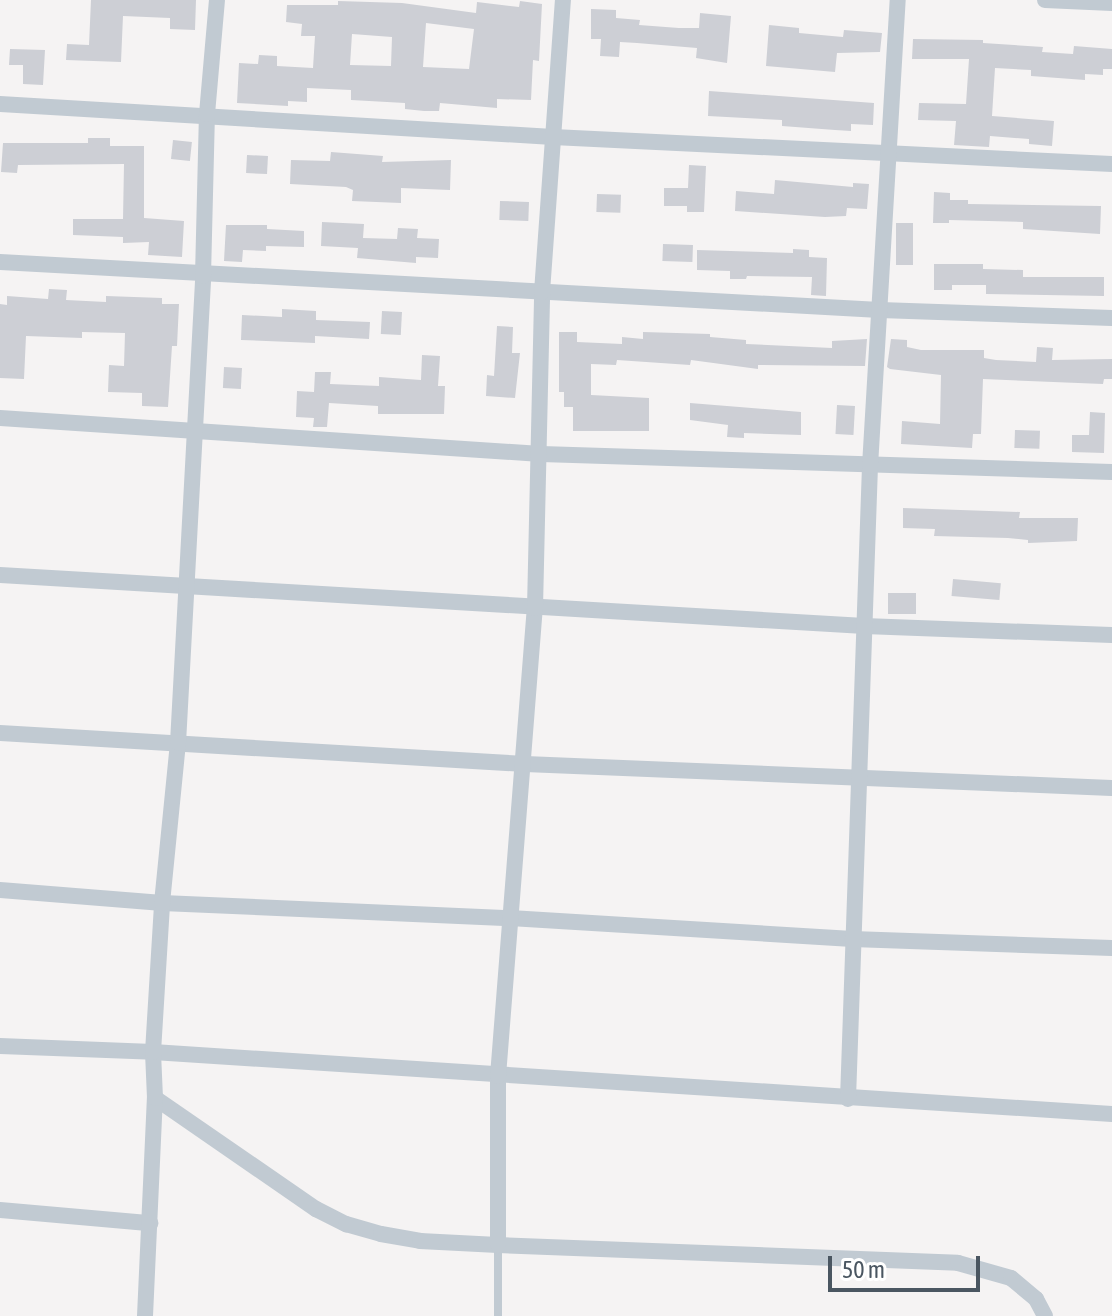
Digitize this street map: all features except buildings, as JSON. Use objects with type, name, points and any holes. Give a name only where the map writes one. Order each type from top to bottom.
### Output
[{"type":"street","points":[[145,1316],[155,1098],[153,1052],[162,903],[178,743],[196,429],[207,114],[217,0]]},
{"type":"street","points":[[498,1245],[498,1076],[535,608],[541,454],[542,292],[563,0]]},
{"type":"street","points":[[848,1099],[870,466],[898,0]]},
{"type":"street","points":[[1045,0],[1112,3]]},
{"type":"street","points":[[0,104],[553,137],[1112,164]]},
{"type":"street","points":[[0,262],[203,276],[880,310],[1112,318]]},
{"type":"street","points":[[0,418],[541,454],[1112,472]]},
{"type":"street","points":[[0,575],[864,626],[1112,635]]},
{"type":"street","points":[[0,733],[525,764],[1112,788]]},
{"type":"street","points":[[0,890],[162,903],[510,918],[852,939],[1112,948]]},
{"type":"street","points":[[0,1046],[153,1052],[1112,1114]]},
{"type":"street","points":[[155,1098],[316,1209],[346,1224],[420,1241],[825,1261],[958,1263],[1011,1278],[1036,1299],[1045,1316]]},
{"type":"street","points":[[0,1210],[150,1223]]},
{"type":"lane","points":[[498,1245],[498,1316]]}]
